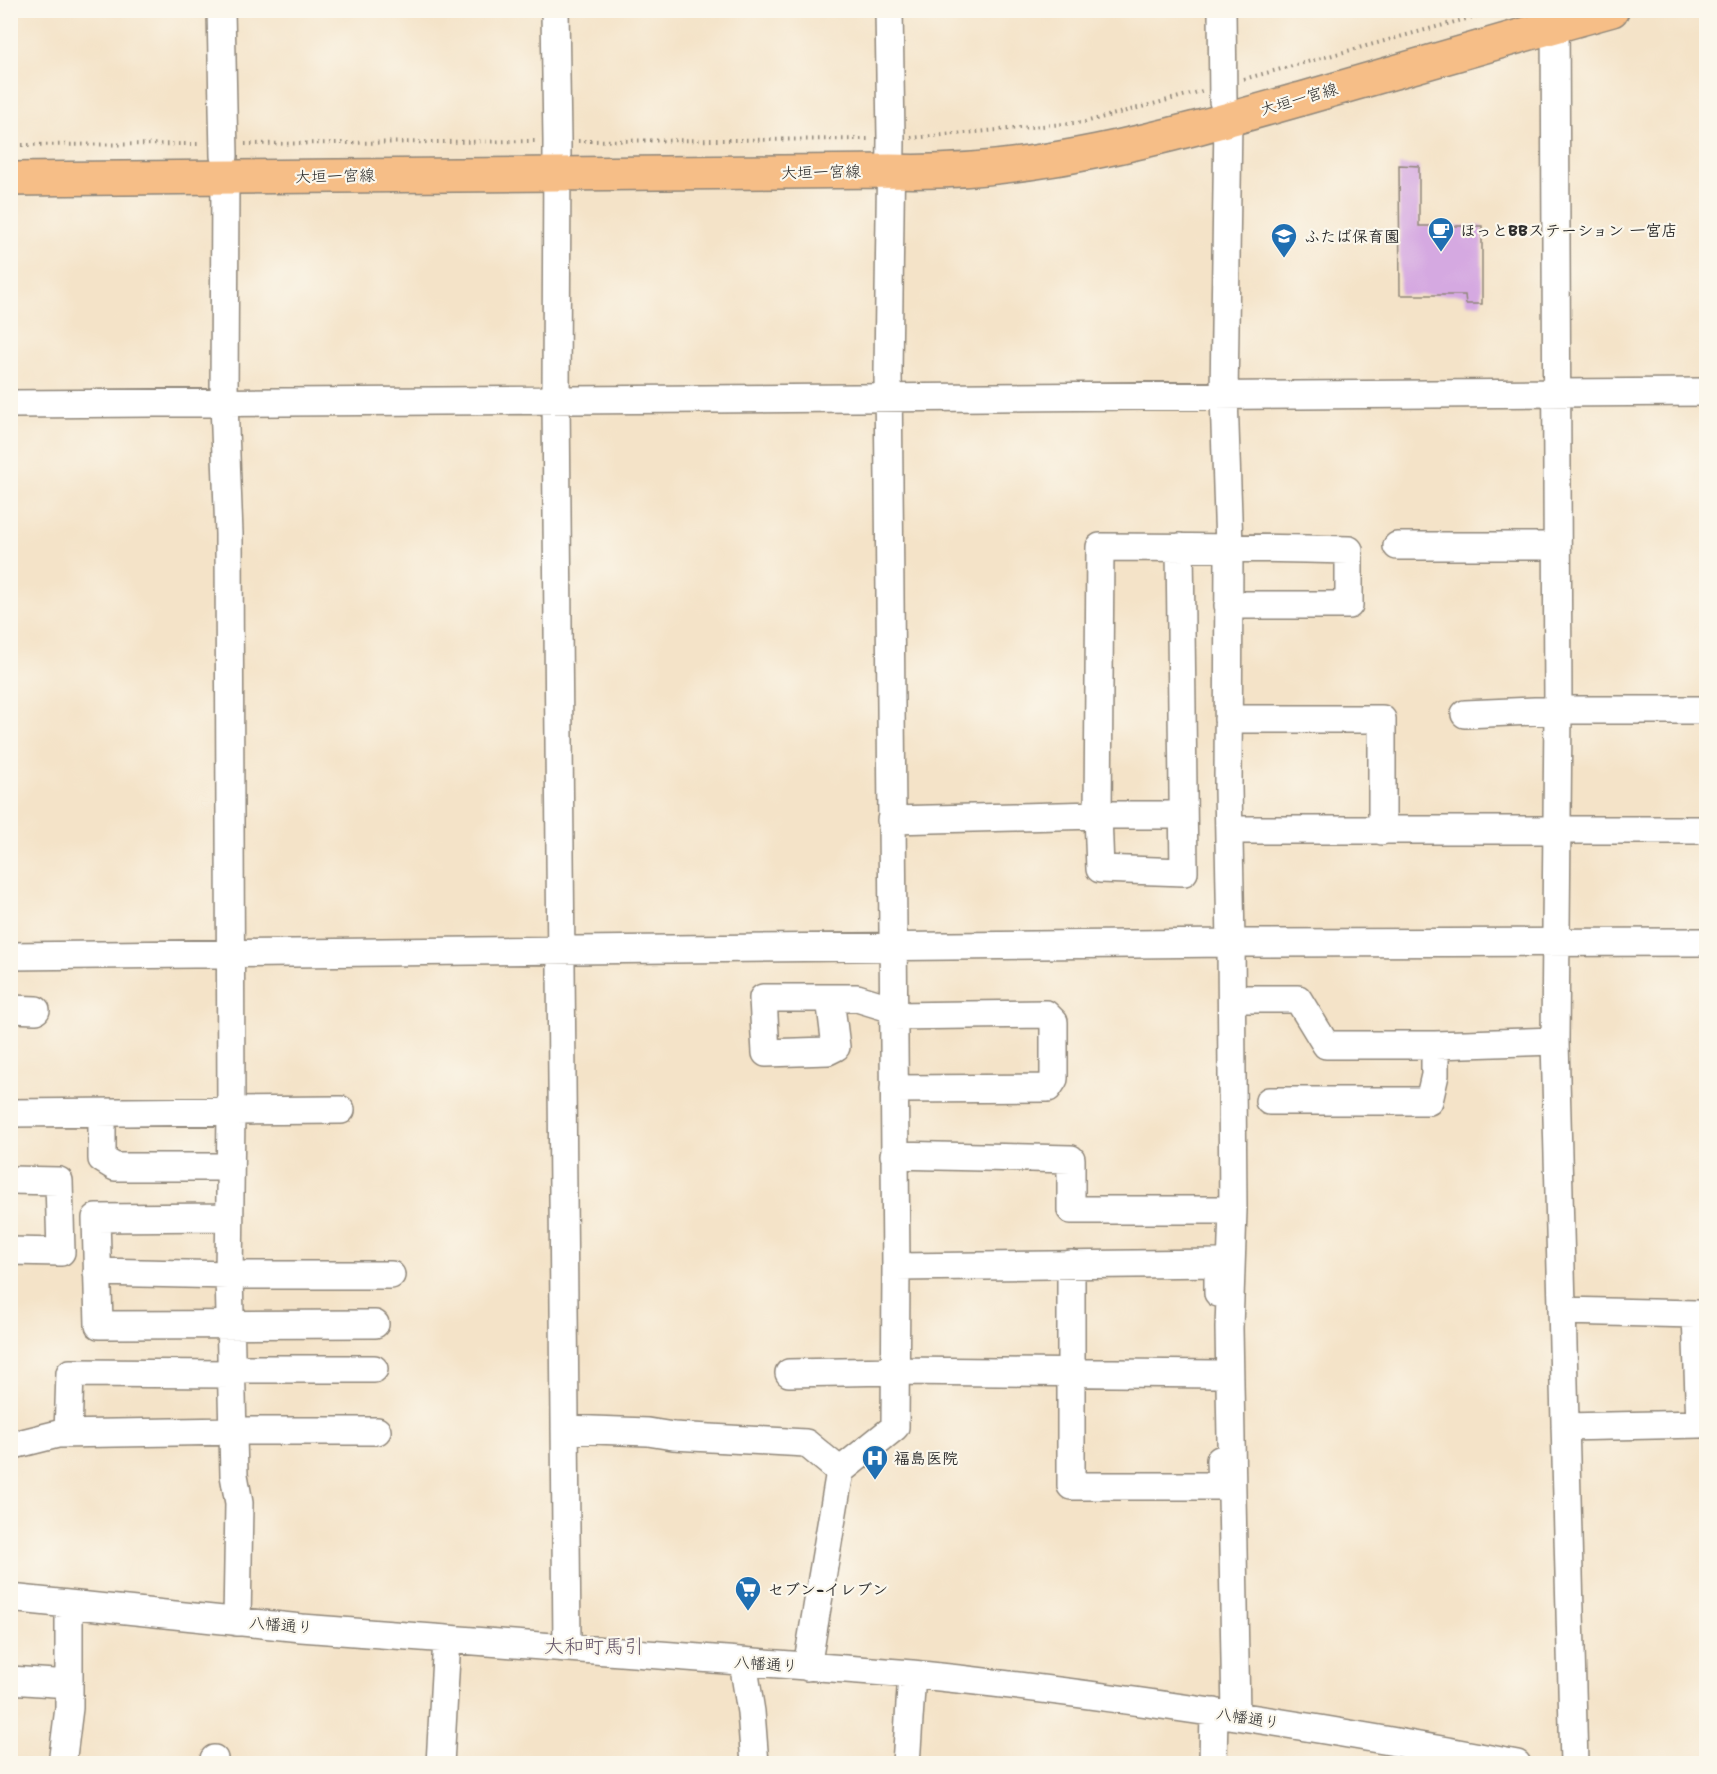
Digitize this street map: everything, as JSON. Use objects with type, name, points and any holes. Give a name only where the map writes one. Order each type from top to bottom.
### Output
[{"type":"main road","name":"大垣一宮線","points":[[10,157],[224,159],[890,153],[1000,146],[1116,128],[1553,16],[1612,10]]},
{"type":"main road","name":"大垣一宮線","points":[[10,179],[224,159]]},
{"type":"street","points":[[221,10],[224,159],[224,403],[229,546],[231,1112],[229,1275],[234,1475],[240,1503],[237,1622]]},
{"type":"street","points":[[555,10],[556,400],[567,1647]]},
{"type":"street","points":[[807,1667],[840,1471],[895,1427],[896,1267],[888,398],[889,10]]},
{"type":"street","points":[[1213,1764],[1225,1714],[1229,1328],[1233,1210],[1228,719],[1229,547],[1224,396],[1222,10]]},
{"type":"street","points":[[1553,16],[1558,710],[1556,1041],[1574,1764]]},
{"type":"street","points":[[10,404],[1707,392]]},
{"type":"street","points":[[1397,546],[1557,546]]},
{"type":"street","points":[[1180,547],[1184,872],[1100,869],[1098,815],[1100,547],[1180,547],[1229,547],[1349,550],[1349,605],[1228,605]]},
{"type":"street","points":[[1465,714],[1558,710],[1707,710]]},
{"type":"street","points":[[1228,719],[1382,719],[1382,831]]},
{"type":"street","points":[[891,820],[1183,815]]},
{"type":"street","points":[[1229,830],[1707,830]]},
{"type":"street","points":[[764,932],[893,938],[1231,943],[1707,942]]},
{"type":"street","points":[[10,956],[561,951],[893,938]]},
{"type":"street","points":[[830,998],[857,998],[893,1013],[1046,1014],[1054,1022],[1054,1079],[1048,1088],[894,1089]]},
{"type":"street","points":[[1232,999],[1298,999],[1326,1045],[1435,1045],[1556,1041]]},
{"type":"street","points":[[1269,1101],[1430,1101],[1435,1075],[1435,1045]]},
{"type":"street","points":[[10,1113],[341,1110]]},
{"type":"street","points":[[102,1113],[102,1159],[115,1167],[229,1167]]},
{"type":"street","points":[[894,1155],[1071,1159],[1071,1210],[1233,1210]]},
{"type":"street","points":[[10,1180],[59,1181],[61,1252],[10,1251]]},
{"type":"street","points":[[229,1217],[96,1218],[99,1326],[375,1324]]},
{"type":"street","points":[[896,1267],[1071,1264],[1218,1263],[1221,1486],[1071,1486],[1071,1264]]},
{"type":"street","points":[[97,1272],[391,1275]]},
{"type":"street","points":[[1562,1311],[1696,1314],[1700,1424],[1565,1427]]},
{"type":"street","points":[[68,1434],[70,1374],[374,1369]]},
{"type":"street","points":[[789,1373],[895,1371],[1218,1374]]},
{"type":"street","points":[[565,1429],[648,1432],[673,1436],[806,1443],[840,1471]]},
{"type":"street","points":[[10,1446],[58,1434],[377,1431]]},
{"type":"street","name":"八幡通り","points":[[10,1598],[237,1622],[912,1674],[1018,1685],[1184,1707],[1389,1739],[1517,1764]]},
{"type":"street","points":[[62,1764],[69,1708],[69,1605]]},
{"type":"street","points":[[440,1764],[447,1639]]},
{"type":"street","points":[[743,1662],[751,1712],[755,1764]]},
{"type":"street","points":[[906,1764],[912,1674]]},
{"type":"street","points":[[10,1680],[69,1684]]},
{"type":"path","points":[[10,145],[224,159],[890,153],[924,137],[1085,122],[1224,102],[1499,10]]},
{"type":"building","points":[[1399,165],[1419,166],[1419,226],[1482,226],[1482,304],[1466,304],[1465,295],[1400,295]]},
{"type":"place","name":"ほっとBBステーション 一宮店","points":[[1441,253]]},
{"type":"place","name":"ふたば保育園","points":[[1284,259]]},
{"type":"place","name":"福島医院","points":[[875,1481]]},
{"type":"place","name":"セブン-イレブン","points":[[748,1612]]},
{"type":"district","name":"大和町馬引","points":[[594,1646]]}]
